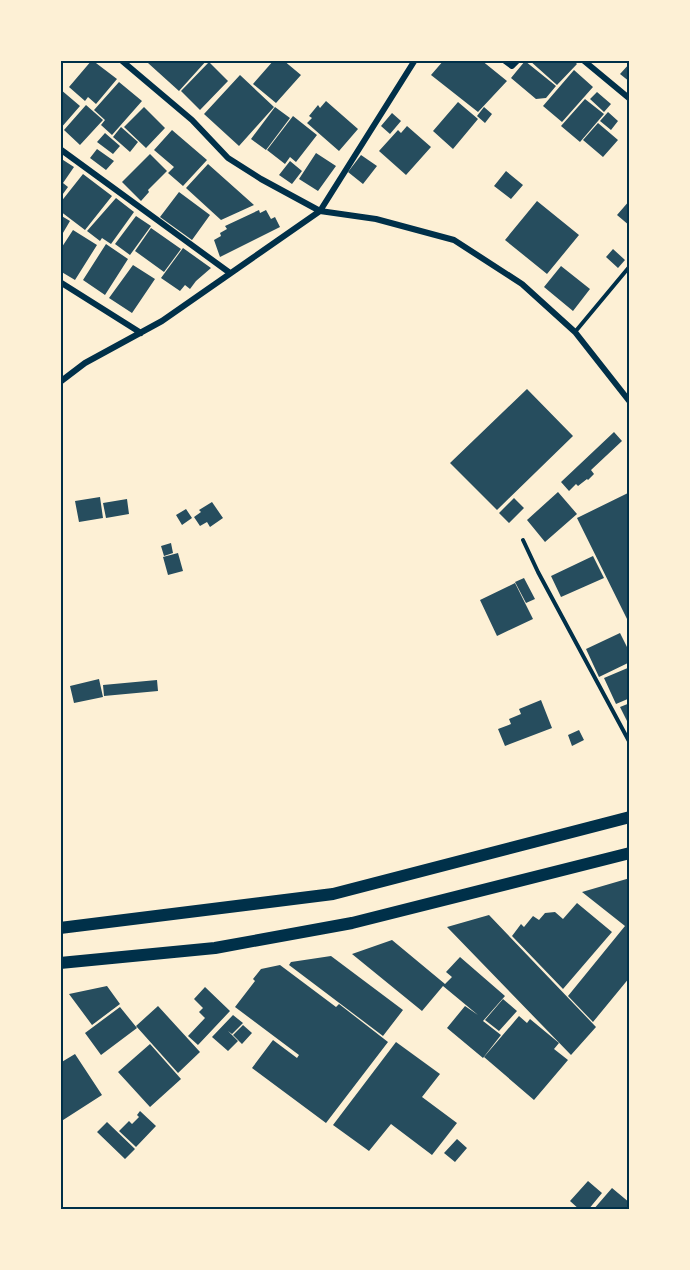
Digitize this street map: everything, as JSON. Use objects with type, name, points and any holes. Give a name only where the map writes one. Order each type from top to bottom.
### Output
[{"type":"highway","points":[[60,928],[333,894],[630,816]]},
{"type":"highway","points":[[60,963],[215,948],[340,925],[630,853]]},
{"type":"street","points":[[121,60],[192,120],[228,158],[261,179],[320,211],[376,219],[454,240],[522,284],[575,332],[630,402]]},
{"type":"street","points":[[60,382],[85,363],[162,321],[320,211],[415,60]]},
{"type":"street","points":[[504,60],[512,66],[518,60]]},
{"type":"street","points":[[583,60],[630,99]]},
{"type":"street","points":[[60,149],[230,273]]},
{"type":"street","points":[[60,282],[141,333]]},
{"type":"lane","points":[[575,332],[630,266]]},
{"type":"lane","points":[[523,540],[630,743]]},
{"type":"building","points":[[92,60],[117,79],[96,104],[88,97],[85,101],[69,87]]},
{"type":"building","points":[[150,60],[207,60],[179,91],[148,63]]},
{"type":"building","points":[[274,60],[283,60],[301,75],[276,103],[253,84]]},
{"type":"building","points":[[444,60],[481,60],[507,81],[478,112],[431,75]]},
{"type":"building","points":[[529,60],[573,60],[577,64],[557,85]]},
{"type":"building","points":[[525,61],[556,86],[546,98],[536,99],[511,78]]},
{"type":"building","points":[[209,62],[228,81],[200,110],[181,91]]},
{"type":"building","points":[[630,63],[630,82],[620,74]]},
{"type":"building","points":[[574,70],[593,87],[562,122],[543,106]]},
{"type":"building","points":[[240,75],[274,107],[239,146],[204,114]]},
{"type":"building","points":[[119,82],[142,101],[112,135],[101,125],[105,120],[94,110]]},
{"type":"building","points":[[60,89],[80,106],[60,129]]},
{"type":"building","points":[[597,92],[611,104],[604,112],[590,99]]},
{"type":"building","points":[[585,99],[604,114],[580,142],[561,126]]},
{"type":"building","points":[[326,101],[358,129],[339,151],[307,123],[312,118],[309,116],[318,105],[320,108]]},
{"type":"building","points":[[458,102],[478,119],[453,149],[433,131]]},
{"type":"building","points":[[86,105],[103,120],[80,145],[64,130]]},
{"type":"building","points":[[144,107],[165,128],[146,148],[124,127]]},
{"type":"building","points":[[275,107],[290,118],[266,150],[251,139]]},
{"type":"building","points":[[484,107],[492,114],[485,123],[477,116]]},
{"type":"building","points":[[608,112],[618,121],[611,130],[600,121]]},
{"type":"building","points":[[392,113],[401,121],[390,134],[381,126]]},
{"type":"building","points":[[293,116],[317,135],[296,162],[290,157],[285,164],[267,150]]},
{"type":"building","points":[[598,123],[618,140],[603,157],[583,140]]},
{"type":"building","points":[[407,126],[431,147],[406,175],[379,151],[398,130],[401,133]]},
{"type":"building","points":[[121,127],[138,142],[130,152],[113,137]]},
{"type":"building","points":[[172,130],[207,160],[183,186],[168,173],[174,167],[154,150]]},
{"type":"building","points":[[105,133],[120,146],[113,154],[97,142]]},
{"type":"building","points":[[97,149],[114,161],[106,170],[90,158]]},
{"type":"building","points":[[316,153],[336,166],[318,191],[299,179]]},
{"type":"building","points":[[150,154],[167,171],[148,190],[149,192],[141,201],[122,182]]},
{"type":"building","points":[[361,155],[377,166],[363,184],[348,172]]},
{"type":"building","points":[[60,158],[74,167],[63,183],[68,187],[60,198]]},
{"type":"building","points":[[290,161],[302,171],[292,184],[279,175]]},
{"type":"building","points":[[208,164],[254,205],[221,220],[186,188]]},
{"type":"building","points":[[506,171],[523,185],[511,199],[494,186]]},
{"type":"building","points":[[83,174],[112,196],[85,230],[60,211],[60,203]]},
{"type":"building","points":[[179,192],[210,215],[192,240],[160,217]]},
{"type":"building","points":[[116,198],[134,212],[111,244],[102,238],[100,241],[87,231]]},
{"type":"building","points":[[630,200],[630,226],[617,215]]},
{"type":"building","points":[[537,201],[579,235],[547,274],[505,240]]},
{"type":"building","points":[[259,210],[260,213],[266,210],[271,219],[275,217],[280,227],[220,257],[214,240],[227,229],[225,226]]},
{"type":"building","points":[[60,215],[70,221],[60,238]]},
{"type":"building","points":[[136,216],[151,226],[130,255],[115,244]]},
{"type":"building","points":[[151,228],[181,249],[164,272],[135,251]]},
{"type":"building","points":[[73,230],[97,245],[75,280],[60,271],[60,250]]},
{"type":"building","points":[[106,244],[128,259],[105,295],[83,280]]},
{"type":"building","points":[[183,248],[211,268],[190,289],[185,285],[180,291],[161,278]]},
{"type":"building","points":[[613,249],[625,260],[618,268],[606,257]]},
{"type":"building","points":[[133,265],[155,279],[132,313],[109,298]]},
{"type":"building","points":[[561,266],[590,289],[573,311],[544,287]]},
{"type":"building","points":[[527,389],[573,436],[497,510],[450,463]]},
{"type":"building","points":[[614,432],[622,441],[591,470],[594,474],[588,480],[578,486],[576,484],[569,491],[561,482]]},
{"type":"building","points":[[558,492],[577,514],[545,542],[527,520]]},
{"type":"building","points":[[630,492],[630,620],[628,621],[577,518]]},
{"type":"building","points":[[100,497],[103,518],[79,522],[75,501]]},
{"type":"building","points":[[514,498],[524,508],[509,523],[499,513]]},
{"type":"building","points":[[127,499],[129,514],[106,518],[103,503]]},
{"type":"building","points":[[212,502],[223,518],[210,527],[207,522],[200,526],[194,517],[201,512],[199,510]]},
{"type":"building","points":[[186,509],[192,518],[182,525],[176,515]]},
{"type":"building","points":[[171,543],[173,553],[164,556],[161,546]]},
{"type":"building","points":[[178,553],[183,571],[168,575],[163,557]]},
{"type":"building","points":[[593,556],[604,578],[561,597],[551,576]]},
{"type":"building","points":[[524,578],[535,599],[526,603],[515,582]]},
{"type":"building","points":[[515,583],[533,619],[497,636],[480,600]]},
{"type":"building","points":[[620,633],[630,653],[630,662],[599,677],[586,649]]},
{"type":"building","points":[[630,667],[630,698],[616,704],[604,678]]},
{"type":"building","points":[[99,679],[103,697],[74,703],[70,686]]},
{"type":"building","points":[[157,680],[158,691],[104,696],[103,685]]},
{"type":"building","points":[[541,700],[552,728],[505,746],[498,729],[511,724],[509,719],[521,714],[519,709]]},
{"type":"building","points":[[630,703],[630,727],[620,707]]},
{"type":"building","points":[[579,730],[584,740],[572,746],[568,735]]},
{"type":"building","points":[[630,878],[630,977],[593,1022],[568,996],[625,926],[582,892]]},
{"type":"building","points":[[577,903],[612,932],[563,989],[512,936],[521,924],[524,927],[533,916],[539,920],[545,913],[555,912],[563,919]]},
{"type":"building","points":[[489,915],[596,1027],[571,1055],[447,927]]},
{"type":"building","points":[[392,940],[445,984],[452,977],[446,972],[460,957],[505,996],[483,1021],[501,1035],[483,1058],[447,1028],[465,1006],[478,1015],[443,986],[422,1011],[352,954]]},
{"type":"building","points":[[331,956],[403,1010],[383,1036],[289,965],[291,962]]},
{"type":"building","points":[[280,965],[336,1007],[339,1004],[388,1042],[326,1123],[252,1068],[273,1040],[297,1058],[299,1055],[235,1007],[255,981],[253,979],[261,969]]},
{"type":"building","points":[[107,986],[120,1004],[92,1025],[69,994]]},
{"type":"building","points":[[205,987],[230,1011],[198,1045],[188,1036],[205,1018],[199,1012],[203,1008],[194,999]]},
{"type":"building","points":[[503,999],[517,1011],[499,1031],[485,1020]]},
{"type":"building","points":[[158,1006],[200,1052],[178,1073],[136,1026]]},
{"type":"building","points":[[120,1007],[137,1028],[101,1055],[85,1033]]},
{"type":"building","points":[[233,1015],[243,1023],[232,1034],[228,1031],[238,1041],[228,1051],[212,1037]]},
{"type":"building","points":[[519,1016],[527,1023],[530,1019],[559,1043],[554,1049],[568,1060],[534,1100],[484,1057]]},
{"type":"building","points":[[243,1025],[252,1033],[242,1044],[233,1035]]},
{"type":"building","points":[[396,1042],[440,1074],[422,1097],[457,1123],[432,1155],[391,1124],[369,1151],[333,1125]]},
{"type":"building","points":[[150,1044],[181,1079],[150,1107],[118,1072]]},
{"type":"building","points":[[75,1054],[102,1095],[60,1122],[60,1063]]},
{"type":"building","points":[[140,1111],[156,1126],[136,1147],[119,1131],[129,1121],[132,1124],[139,1117],[137,1115]]},
{"type":"building","points":[[107,1122],[135,1149],[125,1159],[97,1132]]},
{"type":"building","points":[[457,1139],[467,1148],[455,1162],[444,1153]]},
{"type":"building","points":[[588,1181],[602,1193],[588,1210],[580,1210],[570,1201]]},
{"type":"building","points":[[612,1188],[630,1203],[628,1210],[593,1210]]}]
